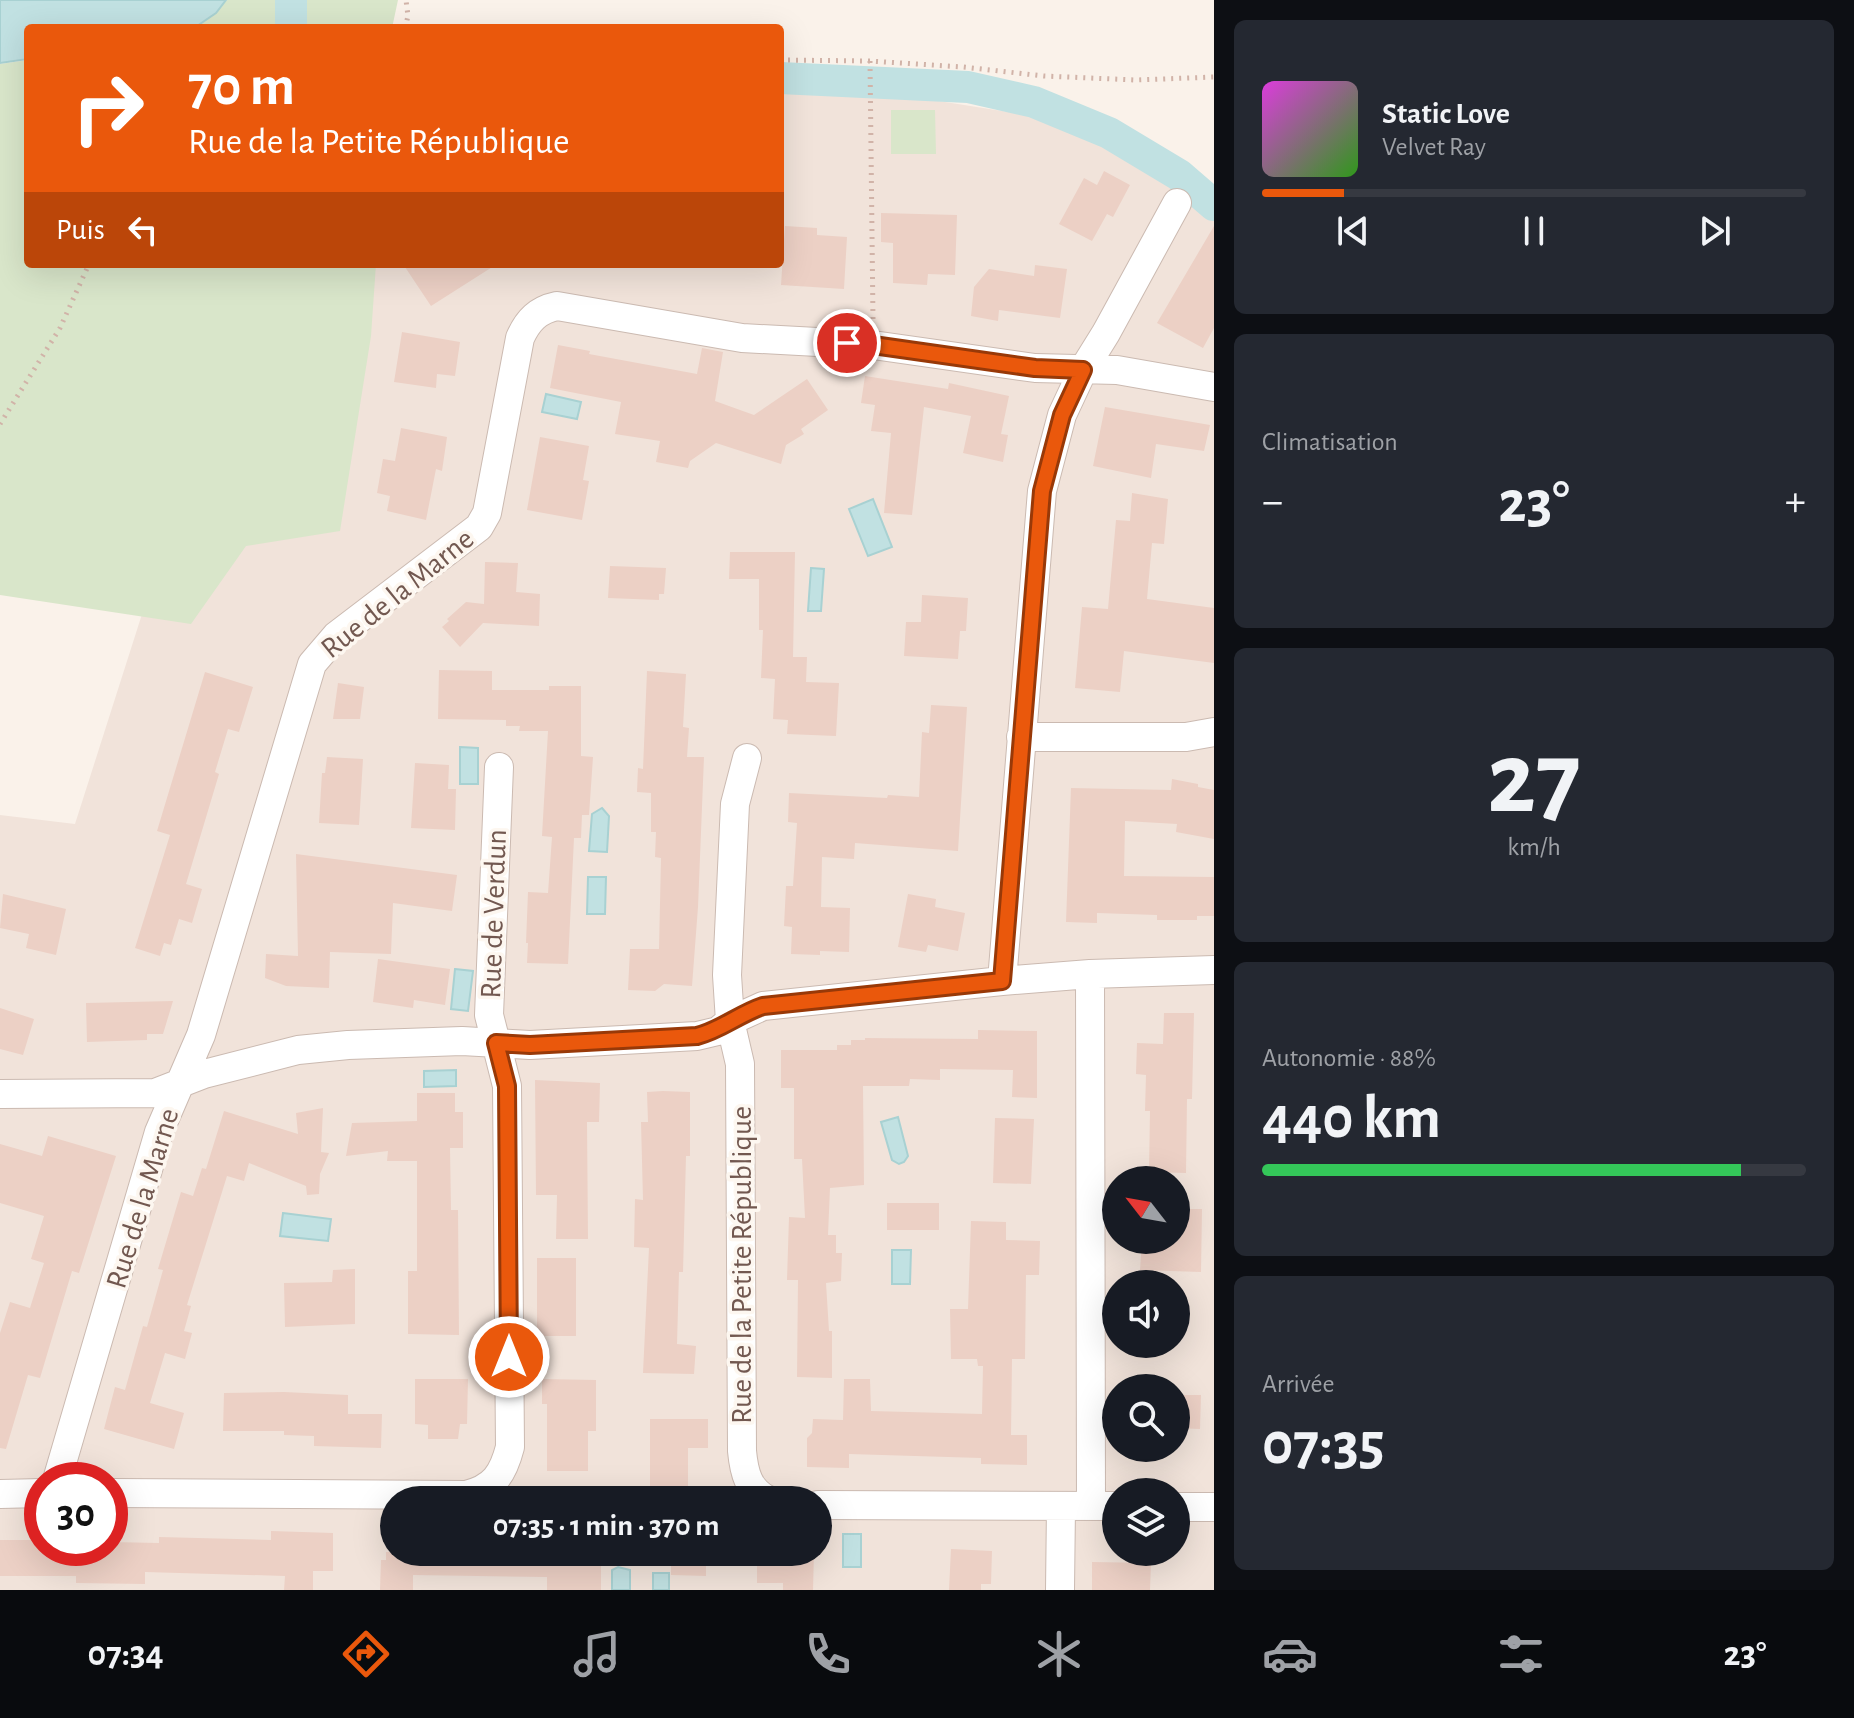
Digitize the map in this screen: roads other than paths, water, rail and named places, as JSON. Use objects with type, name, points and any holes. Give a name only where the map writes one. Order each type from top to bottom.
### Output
[{"type":"street","points":[[1002,981],[1042,491],[1062,415],[1083,370],[1177,203]]},
{"type":"street","name":"Rue de la Marne","points":[[62,1462],[159,1132],[201,1035],[312,664],[336,636],[479,527],[487,513],[520,338],[525,325],[534,316],[557,306],[742,338],[873,345],[1035,368],[1117,370],[1214,387]]},
{"type":"street","points":[[1021,737],[1186,737],[1214,732]]},
{"type":"street","name":"Rue de la Petite République","points":[[747,758],[735,804],[727,975],[730,1021],[740,1064],[742,1451],[744,1469],[752,1486]]},
{"type":"street","name":"Rue de Verdun","points":[[128,1493],[466,1495],[483,1490],[497,1481],[510,1447],[507,1086],[489,1015],[499,767]]},
{"type":"street","points":[[0,1094],[155,1093],[204,1074],[298,1050],[348,1045],[462,1041],[530,1045],[697,1036],[718,1031],[730,1021],[763,1006],[1002,981],[1090,974],[1214,970]]},
{"type":"street","points":[[1090,974],[1102,1478]]},
{"type":"street","points":[[0,1494],[24,1493]]},
{"type":"street","points":[[832,1505],[1102,1506]]},
{"type":"street","points":[[1060,1590],[1061,1506]]},
{"type":"street","points":[[1190,1507],[1214,1507]]},
{"type":"water","points":[[0,0],[226,0],[216,13],[200,24],[24,24],[24,60],[0,63]]},
{"type":"water","points":[[546,394],[581,402],[577,419],[542,412]]},
{"type":"water","points":[[873,499],[892,547],[868,556],[849,509]]},
{"type":"water","points":[[811,568],[824,569],[821,611],[808,611]]},
{"type":"water","points":[[460,747],[478,748],[478,784],[460,784]]},
{"type":"water","points":[[602,808],[609,816],[607,852],[589,851],[592,814]]},
{"type":"water","points":[[588,877],[606,877],[605,914],[587,914]]},
{"type":"water","points":[[455,969],[473,971],[468,1011],[451,1009]]},
{"type":"water","points":[[456,1070],[456,1086],[424,1087],[424,1071]]},
{"type":"water","points":[[898,1117],[908,1156],[899,1164],[892,1160],[881,1122]]},
{"type":"water","points":[[283,1213],[331,1219],[328,1241],[280,1236]]},
{"type":"water","points":[[892,1250],[911,1250],[910,1284],[892,1284]]},
{"type":"water","points":[[843,1534],[861,1534],[861,1567],[843,1567]]},
{"type":"water","points":[[618,1567],[630,1570],[630,1590],[612,1590],[612,1570]]},
{"type":"water","points":[[653,1573],[669,1573],[669,1590],[653,1590]]},
{"type":"waterway","points":[[291,0],[291,24]]},
{"type":"waterway","points":[[784,78],[968,87],[1034,102],[1109,133],[1179,175],[1214,205]]}]
